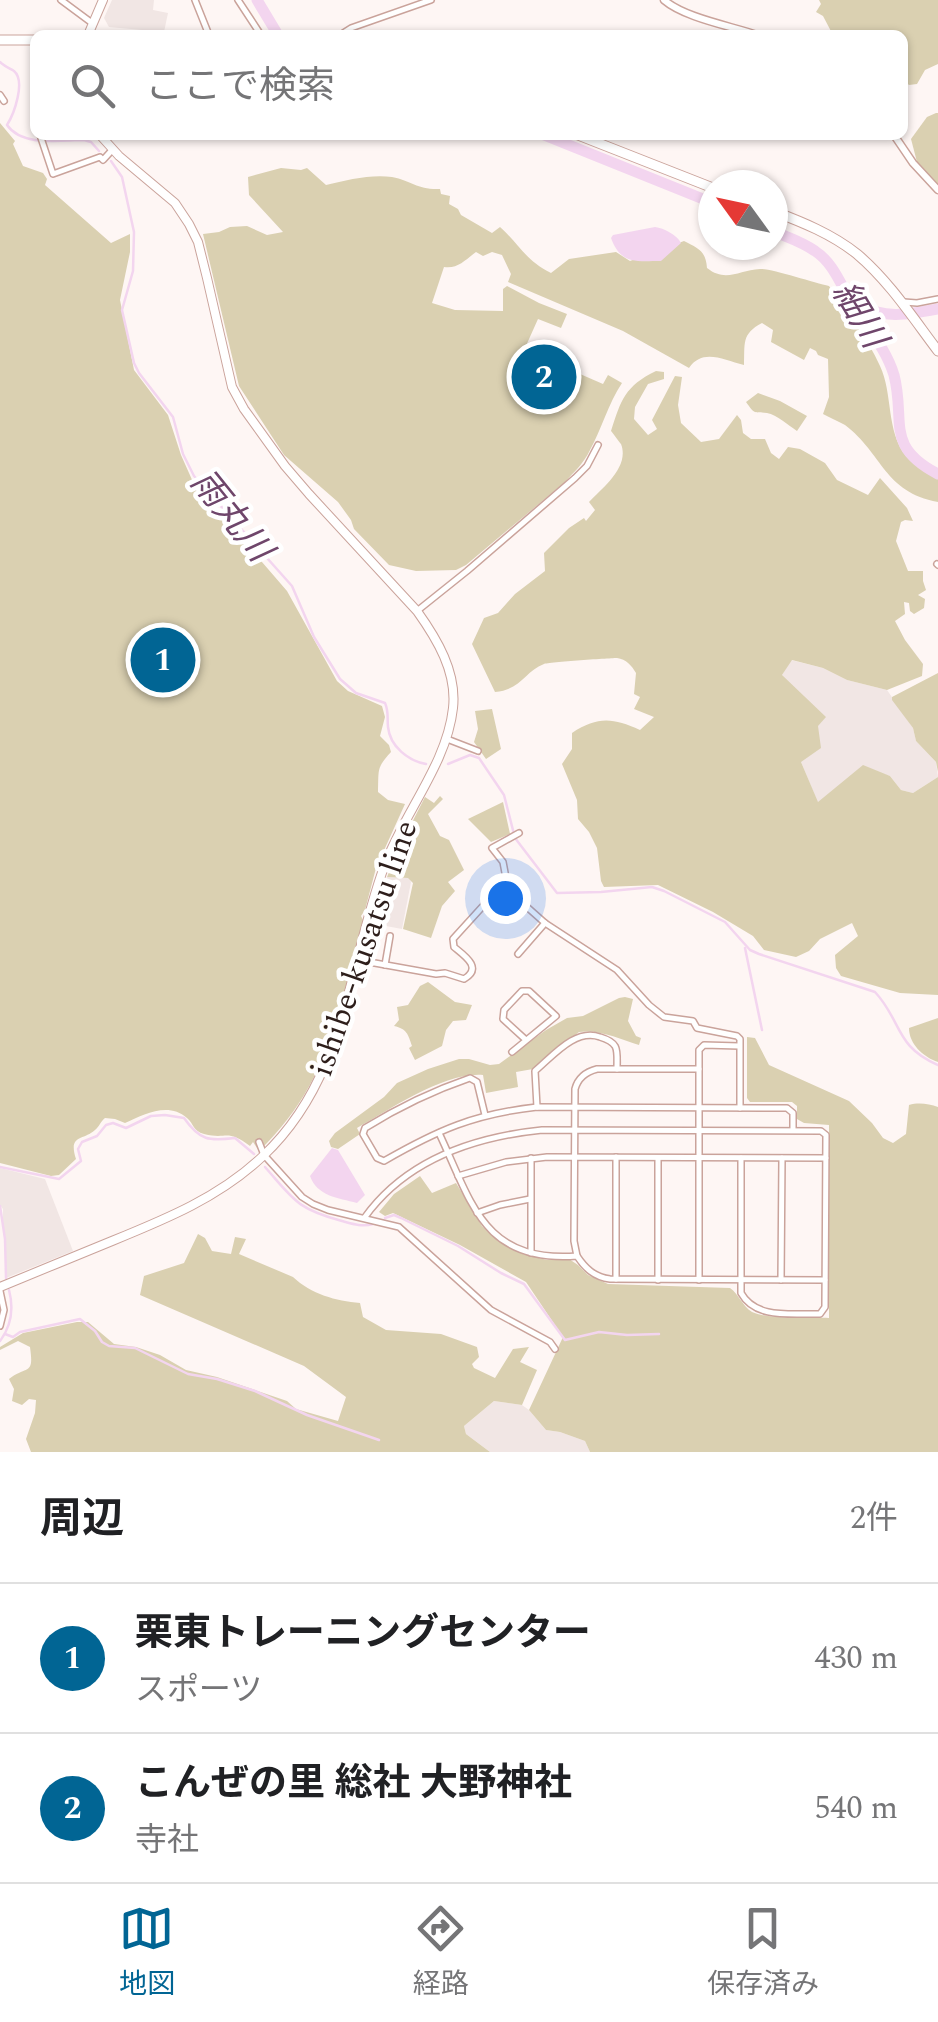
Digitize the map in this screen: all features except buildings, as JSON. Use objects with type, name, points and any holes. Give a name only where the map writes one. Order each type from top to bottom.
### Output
[{"type":"main road","points":[[90,30],[103,0]]},
{"type":"main road","points":[[0,40],[30,40]]},
{"type":"main road","name":"ishibe-kusatsu line","points":[[0,1289],[210,1197],[286,1133],[324,1072],[384,867],[447,739],[453,709],[450,674],[440,647],[417,610],[297,480],[232,388],[208,278],[189,224],[159,188],[104,140]]},
{"type":"main road","points":[[591,140],[698,182]]},
{"type":"main road","points":[[788,217],[856,253],[903,304],[938,351]]},
{"type":"street","points":[[61,0],[92,22]]},
{"type":"street","points":[[195,0],[208,30]]},
{"type":"street","points":[[238,0],[257,30]]},
{"type":"street","points":[[348,30],[431,0]]},
{"type":"street","points":[[664,0],[686,13],[742,30]]},
{"type":"street","points":[[42,140],[53,174],[100,157],[103,160],[112,150]]},
{"type":"street","points":[[897,140],[912,163],[938,190]]},
{"type":"street","points":[[903,304],[938,300]]},
{"type":"street","points":[[417,610],[468,572],[564,489],[587,466],[598,445]]},
{"type":"street","points":[[447,739],[478,751]]},
{"type":"street","points":[[515,834],[492,848],[503,862],[506,878],[545,924],[617,970],[664,1017],[692,1021],[697,1028],[740,1039],[740,1108]]},
{"type":"street","points":[[358,960],[464,979],[473,969],[472,961],[454,946],[453,939],[506,878]]},
{"type":"street","points":[[518,954],[545,924]]},
{"type":"street","points":[[384,965],[390,936]]},
{"type":"street","points":[[512,1052],[556,1016],[529,991],[522,991],[504,1010],[503,1018],[526,1040]]},
{"type":"street","points":[[537,1107],[536,1071],[582,1035],[613,1042],[617,1048],[617,1069]]},
{"type":"street","points":[[699,1280],[699,1050],[704,1045],[740,1046]]},
{"type":"street","points":[[699,1069],[596,1069],[584,1074],[577,1083],[577,1256],[601,1278],[825,1280]]},
{"type":"street","points":[[485,1115],[478,1082],[470,1078],[404,1104],[364,1128],[363,1134],[384,1161],[438,1132],[485,1115],[537,1107],[788,1108],[793,1130]]},
{"type":"street","points":[[365,1217],[396,1184],[448,1152],[507,1133],[821,1130],[826,1135],[826,1307],[820,1314],[757,1310],[741,1293],[740,1158]]},
{"type":"street","points":[[438,1132],[477,1214],[500,1239],[552,1258],[577,1256]]},
{"type":"street","points":[[260,1142],[264,1155],[302,1197],[313,1204],[399,1227],[492,1310],[550,1342],[555,1349]]},
{"type":"street","points":[[616,1157],[616,1279]]},
{"type":"street","points":[[658,1157],[658,1280]]},
{"type":"street","points":[[458,1176],[531,1158],[826,1158]]},
{"type":"street","points":[[530,1253],[531,1158]]},
{"type":"street","points":[[781,1280],[782,1158]]},
{"type":"street","points":[[477,1214],[530,1199]]},
{"type":"street","points":[[0,1289],[4,1310],[0,1326]]},
{"type":"shaded area","points":[[112,0],[154,0],[153,10],[168,13],[164,30],[109,27],[104,18]]},
{"type":"shaded area","points":[[819,0],[938,0],[938,64],[925,70],[917,84],[909,85],[908,30],[830,30],[816,12]]},
{"type":"shaded area","points":[[938,113],[938,185],[917,162],[911,139],[927,117]]},
{"type":"shaded area","points":[[0,123],[15,141],[23,166],[43,173],[45,185],[111,243],[130,234],[120,300],[134,370],[168,415],[193,482],[287,591],[337,681],[348,691],[382,706],[385,717],[380,736],[391,752],[379,770],[378,792],[388,800],[405,804],[376,868],[329,1044],[302,1099],[259,1151],[253,1142],[250,1146],[231,1136],[200,1133],[180,1113],[164,1110],[125,1123],[105,1118],[95,1130],[75,1142],[76,1159],[59,1175],[0,1163]]},
{"type":"shaded area","points":[[281,168],[307,168],[326,185],[384,176],[440,189],[441,194],[450,196],[449,204],[461,215],[492,233],[500,227],[551,273],[569,259],[616,252],[630,261],[684,241],[698,250],[698,260],[705,260],[707,268],[720,275],[765,269],[829,286],[880,366],[900,446],[909,459],[938,478],[938,502],[906,490],[858,436],[823,414],[829,397],[828,359],[816,351],[810,348],[804,360],[771,342],[773,330],[762,323],[747,336],[744,365],[707,357],[689,368],[623,331],[508,282],[511,274],[502,255],[492,252],[483,256],[476,252],[457,265],[444,267],[432,303],[455,310],[503,311],[503,289],[507,286],[567,314],[561,328],[538,319],[525,348],[531,354],[535,379],[547,385],[564,367],[603,384],[608,375],[622,383],[579,467],[466,565],[456,570],[416,571],[389,565],[354,529],[338,502],[284,455],[239,386],[203,234],[247,226],[267,235],[283,232],[249,195],[248,177]]},
{"type":"shaded area","points":[[655,227],[670,232],[681,243],[661,261],[625,257],[611,238],[613,235]]},
{"type":"shaded area","points":[[656,371],[664,372],[664,379],[648,384],[635,407],[634,419],[648,435],[657,429],[652,420],[675,376],[682,377],[678,405],[681,423],[701,442],[719,439],[737,415],[743,433],[751,439],[765,439],[771,453],[779,459],[788,447],[800,449],[825,463],[837,480],[868,495],[880,478],[907,508],[913,521],[901,522],[896,541],[908,571],[923,571],[926,590],[918,595],[925,599],[924,608],[914,614],[909,603],[904,602],[905,614],[895,621],[923,664],[922,676],[887,690],[792,660],[782,675],[826,717],[818,726],[821,748],[801,762],[818,802],[863,765],[890,776],[901,790],[913,793],[938,777],[938,995],[900,993],[841,976],[835,955],[858,936],[852,923],[796,957],[764,950],[753,936],[658,885],[604,887],[597,848],[578,819],[577,800],[562,764],[572,749],[572,733],[581,727],[606,721],[640,730],[654,717],[634,709],[640,697],[634,694],[636,673],[617,658],[548,663],[511,688],[495,692],[472,644],[484,618],[498,613],[545,571],[544,553],[595,510],[589,502],[622,461],[621,444],[611,431],[621,402],[637,382]]},
{"type":"shaded area","points":[[758,393],[807,416],[797,431],[775,416],[755,412],[746,402]]},
{"type":"shaded area","points":[[791,660],[887,690],[913,728],[916,741],[936,762],[938,777],[913,793],[901,790],[890,776],[883,774],[818,803],[801,762],[782,675]]},
{"type":"shaded area","points":[[938,673],[938,772],[936,762],[916,741],[913,728],[892,697]]},
{"type":"shaded area","points":[[492,709],[501,749],[486,759],[474,742],[478,729],[475,711]]},
{"type":"shaded area","points":[[440,796],[443,799],[428,814],[440,836],[449,840],[464,870],[448,882],[455,891],[442,906],[431,938],[403,929],[413,883],[408,878],[387,877],[425,797],[434,803]]},
{"type":"shaded area","points":[[503,802],[510,834],[491,842],[468,819]]},
{"type":"shaded area","points":[[387,877],[409,878],[411,882],[402,929],[375,924]]},
{"type":"shaded area","points":[[428,982],[455,1002],[472,1005],[466,1020],[453,1021],[446,1030],[442,1046],[415,1060],[408,1035],[394,1026],[399,1020],[397,1007],[408,1005],[420,986]]},
{"type":"shaded area","points":[[625,997],[633,999],[628,1021],[641,1038],[639,1045],[602,1033],[579,1032],[533,1069],[516,1072],[518,1087],[486,1093],[483,1075],[452,1079],[418,1093],[357,1128],[360,1134],[338,1149],[331,1147],[329,1141],[335,1133],[397,1083],[459,1059],[499,1064],[567,1018],[583,1016]]},
{"type":"shaded area","points":[[938,1018],[938,1062],[918,1049],[909,1028]]},
{"type":"shaded area","points":[[747,1037],[755,1038],[769,1065],[849,1101],[883,1138],[893,1143],[906,1134],[909,1105],[938,1107],[938,1452],[590,1452],[585,1441],[546,1430],[529,1410],[563,1337],[526,1282],[393,1213],[385,1216],[379,1212],[394,1194],[420,1176],[432,1193],[456,1183],[482,1226],[497,1240],[523,1254],[547,1260],[569,1259],[588,1275],[608,1284],[730,1288],[752,1312],[760,1315],[829,1318],[829,1125],[797,1119],[797,1106],[792,1102],[750,1102]]},
{"type":"shaded area","points":[[332,1148],[338,1150],[365,1195],[357,1203],[336,1198],[313,1183],[310,1176]]},
{"type":"shaded area","points":[[0,1168],[45,1179],[73,1251],[6,1278]]},
{"type":"shaded area","points":[[198,1234],[212,1251],[231,1254],[235,1237],[246,1239],[239,1254],[293,1277],[324,1296],[360,1303],[363,1317],[386,1330],[441,1334],[477,1347],[479,1357],[472,1364],[474,1368],[495,1378],[513,1349],[529,1347],[520,1362],[537,1370],[522,1405],[494,1401],[464,1426],[466,1434],[490,1452],[31,1452],[26,1439],[36,1400],[29,1399],[22,1405],[12,1401],[14,1389],[9,1379],[30,1366],[30,1347],[18,1341],[0,1347],[23,1333],[77,1322],[88,1322],[114,1344],[160,1355],[186,1370],[217,1377],[287,1401],[296,1409],[338,1421],[346,1397],[304,1366],[140,1295],[144,1276],[184,1263]]},
{"type":"shaded area","points":[[494,1401],[522,1405],[546,1430],[585,1441],[590,1452],[490,1452],[466,1434],[464,1426]]},
{"type":"waterway","name":"細川","points":[[257,0],[275,30]]},
{"type":"waterway","name":"雨丸川","points":[[0,62],[14,71],[19,82],[7,125],[30,139]]},
{"type":"waterway","name":"雨丸川","points":[[37,140],[84,140]]},
{"type":"waterway","name":"雨丸川","points":[[84,140],[99,151]]},
{"type":"waterway","name":"細川","points":[[556,140],[698,197]]},
{"type":"waterway","name":"雨丸川","points":[[111,161],[122,177],[134,232],[133,271],[122,310],[139,373],[173,417],[194,476],[292,586],[314,637],[340,679],[356,693],[385,703],[396,747],[426,764]]},
{"type":"waterway","name":"細川","points":[[788,237],[822,256],[833,270],[891,366],[904,442],[921,464],[938,474]]},
{"type":"waterway","points":[[853,305],[895,314],[938,309]]},
{"type":"waterway","name":"雨丸川","points":[[448,764],[470,755],[479,758],[504,795],[515,838],[557,893],[652,887],[664,891],[725,922],[750,950],[875,992],[906,1042],[938,1065]]},
{"type":"waterway","points":[[745,948],[762,1030]]},
{"type":"waterway","points":[[0,1167],[59,1179],[81,1161],[78,1149],[82,1142],[97,1136],[106,1125],[113,1123],[126,1128],[151,1116],[165,1115],[184,1118],[206,1138],[235,1138],[254,1154]]},
{"type":"waterway","points":[[265,1167],[306,1207],[350,1223],[373,1224]]},
{"type":"waterway","points":[[0,1206],[6,1278]]},
{"type":"waterway","points":[[385,1218],[401,1218],[524,1284],[565,1340],[599,1332],[659,1334]]},
{"type":"waterway","points":[[0,1341],[11,1317],[9,1290]]},
{"type":"waterway","points":[[5,1334],[13,1337],[20,1332],[80,1319],[109,1346],[135,1348],[188,1374],[255,1391],[307,1415],[379,1440]]},
{"type":"place","name":"こんぜの里 総社 大野神社","points":[[544,377]]},
{"type":"place","name":"栗東トレーニングセンター","points":[[163,660]]}]
